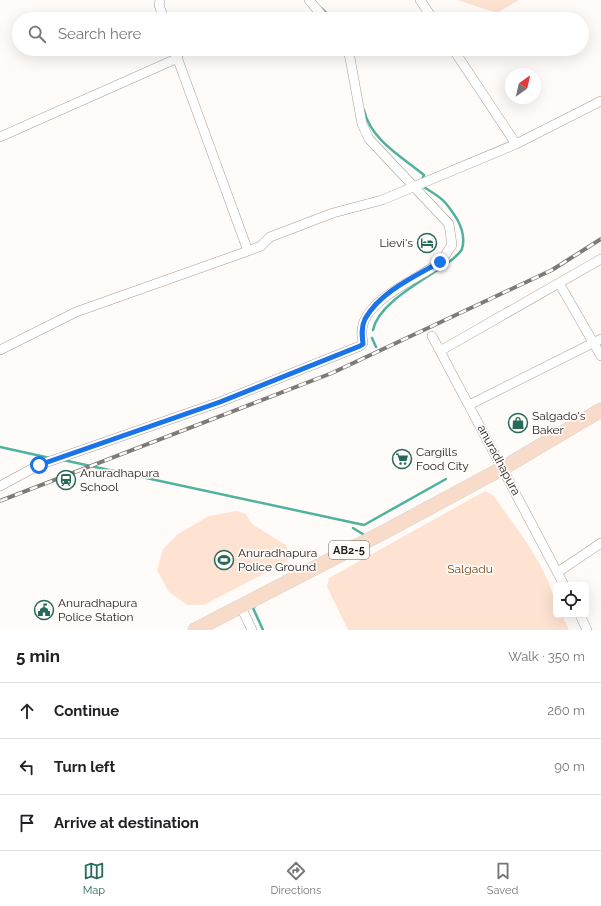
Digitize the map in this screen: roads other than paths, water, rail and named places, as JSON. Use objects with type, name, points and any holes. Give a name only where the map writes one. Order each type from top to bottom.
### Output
[{"type":"main road","name":"AB2-5","points":[[195,630],[502,468],[601,410]]},
{"type":"street","points":[[160,0],[159,5],[162,12]]},
{"type":"street","points":[[309,0],[319,12]]},
{"type":"street","points":[[420,0],[428,12]]},
{"type":"street","points":[[0,486],[39,465],[220,402],[363,344],[362,331],[364,320],[375,306],[399,286],[440,262],[452,245],[452,235],[449,224],[413,188],[369,139],[362,124],[349,56]]},
{"type":"street","points":[[458,56],[516,144]]},
{"type":"street","points":[[0,137],[178,58],[248,251]]},
{"type":"street","points":[[0,350],[76,312],[261,246],[270,237],[333,213],[382,200],[413,188],[516,144],[601,101]]},
{"type":"street","points":[[440,351],[601,259]]},
{"type":"street","points":[[558,283],[597,342],[601,356]]},
{"type":"street","name":"anuradhapura","points":[[432,336],[563,582]]},
{"type":"street","points":[[469,405],[597,342]]},
{"type":"street","points":[[558,572],[601,543]]},
{"type":"street","points":[[241,607],[252,630]]},
{"type":"street","points":[[581,618],[587,630]]},
{"type":"waterway","points":[[321,8],[325,12]]},
{"type":"waterway","points":[[364,110],[367,120],[380,139],[424,175],[422,180]]},
{"type":"waterway","points":[[373,330],[377,319],[395,299],[454,258],[462,249],[462,234],[457,219],[442,200],[422,186]]},
{"type":"waterway","points":[[372,338],[376,347]]},
{"type":"waterway","points":[[0,447],[50,458]]},
{"type":"waterway","points":[[63,460],[364,525],[446,479]]},
{"type":"waterway","points":[[353,528],[366,536]]},
{"type":"waterway","points":[[255,606],[253,608],[263,630]]},
{"type":"railway","points":[[0,501],[332,373],[552,270],[601,239]]},
{"type":"place","name":"Lievi's","points":[[427,243]]},
{"type":"place","name":"Salgado's Baker","points":[[518,423]]},
{"type":"place","name":"Cargills Food City","points":[[402,459]]},
{"type":"place","name":"Anuradhapura School","points":[[66,480]]},
{"type":"place","name":"Anuradhapura Police Ground","points":[[224,560]]},
{"type":"place","name":"Anuradhapura Police Station","points":[[44,610]]},
{"type":"park label","name":"Salgadu","points":[[470,569]]}]
